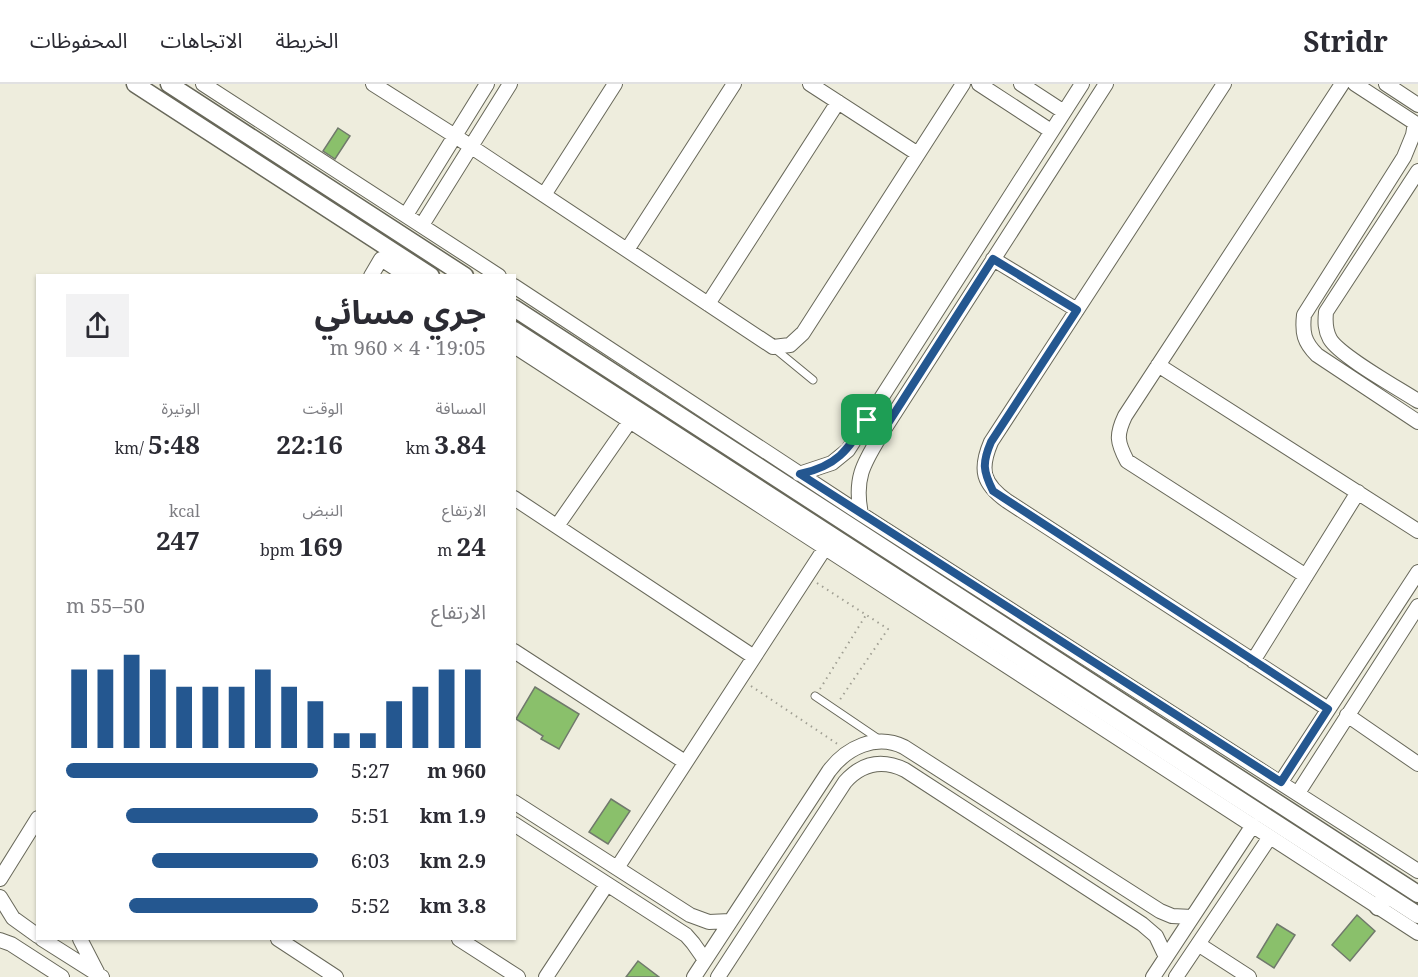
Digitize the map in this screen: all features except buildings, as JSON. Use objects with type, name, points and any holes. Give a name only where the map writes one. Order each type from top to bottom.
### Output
[{"type":"street","points":[[135,84],[384,254],[427,274]]},
{"type":"street","points":[[169,84],[462,274]]},
{"type":"street","points":[[202,84],[496,274]]},
{"type":"street","points":[[406,215],[487,84]]},
{"type":"street","points":[[422,225],[510,84]]},
{"type":"street","points":[[544,195],[615,84]]},
{"type":"street","points":[[627,250],[734,84]]},
{"type":"street","points":[[810,84],[918,154]]},
{"type":"street","points":[[377,85],[772,347],[790,345],[803,333],[963,84]]},
{"type":"street","points":[[979,84],[1051,131]]},
{"type":"street","points":[[1021,84],[1064,112]]},
{"type":"street","points":[[800,474],[822,468],[848,450],[1082,84]]},
{"type":"street","points":[[861,514],[858,496],[861,469],[1106,84]]},
{"type":"street","points":[[1224,84],[991,442],[984,458],[985,476],[993,491],[1007,501],[1328,709]]},
{"type":"street","points":[[1306,576],[1127,461],[1119,447],[1118,431],[1125,416],[1342,84]]},
{"type":"street","points":[[1355,84],[1417,124],[1404,157],[1304,315],[1302,331],[1307,345],[1317,355],[1418,422]]},
{"type":"street","points":[[1386,84],[1418,105]]},
{"type":"street","points":[[708,304],[838,102]]},
{"type":"street","points":[[1418,171],[1326,312],[1325,327],[1330,340],[1341,352],[1418,401]]},
{"type":"street","points":[[372,274],[397,232]]},
{"type":"street","points":[[384,254],[405,274]]},
{"type":"street","points":[[993,259],[1077,310]]},
{"type":"street","points":[[516,287],[861,514],[1418,871]]},
{"type":"street","points":[[516,309],[1418,894]]},
{"type":"street","points":[[516,331],[697,456],[825,548],[1270,837],[1383,901],[1418,915]]},
{"type":"street","points":[[516,347],[630,421],[697,456],[1383,901],[1418,933]]},
{"type":"street","points":[[1158,365],[1418,531]]},
{"type":"street","points":[[867,420],[885,428]]},
{"type":"street","points":[[557,526],[630,421]]},
{"type":"street","points":[[1253,661],[1358,492]]},
{"type":"street","points":[[516,499],[754,657]]},
{"type":"street","points":[[617,867],[825,548]]},
{"type":"street","points":[[1281,782],[1418,572]]},
{"type":"street","points":[[1298,793],[1418,606]]},
{"type":"street","points":[[516,652],[686,762]]},
{"type":"street","points":[[1347,715],[1418,764]]},
{"type":"street","points":[[694,977],[829,771],[849,751],[882,741],[904,747],[1160,912],[1172,916],[1192,916]]},
{"type":"street","points":[[717,977],[844,782],[857,770],[881,762],[905,770],[1149,930],[1160,943],[1166,957]]},
{"type":"street","points":[[516,803],[696,918],[710,922],[730,921]]},
{"type":"street","points":[[0,879],[36,821]]},
{"type":"street","points":[[516,825],[686,935],[705,960]]},
{"type":"street","points":[[1153,977],[1253,825]]},
{"type":"street","points":[[1176,977],[1270,837]]},
{"type":"street","points":[[546,977],[607,884]]},
{"type":"street","points":[[0,897],[7,910],[20,924],[36,935]]},
{"type":"street","points":[[1149,930],[1158,923],[1160,912]]},
{"type":"street","points":[[686,935],[695,927],[696,918]]},
{"type":"street","points":[[20,924],[9,930],[3,940],[62,977]]},
{"type":"street","points":[[44,940],[100,976]]},
{"type":"street","points":[[81,940],[100,976]]},
{"type":"street","points":[[280,940],[336,977]]},
{"type":"street","points":[[461,940],[518,977]]},
{"type":"street","points":[[1198,944],[1249,977]]},
{"type":"lane","points":[[772,347],[813,380]]},
{"type":"lane","points":[[815,696],[882,741]]},
{"type":"path","points":[[807,576],[888,629],[834,709]]},
{"type":"path","points":[[815,696],[866,615]]},
{"type":"path","points":[[740,679],[849,751]]},
{"type":"route","points":[[993,259],[1077,310],[991,442],[984,458],[985,476],[993,491],[1007,501],[1328,709],[1281,782],[1090,662],[800,474],[822,468],[840,457],[848,450],[867,420],[885,428],[993,259]]}]
